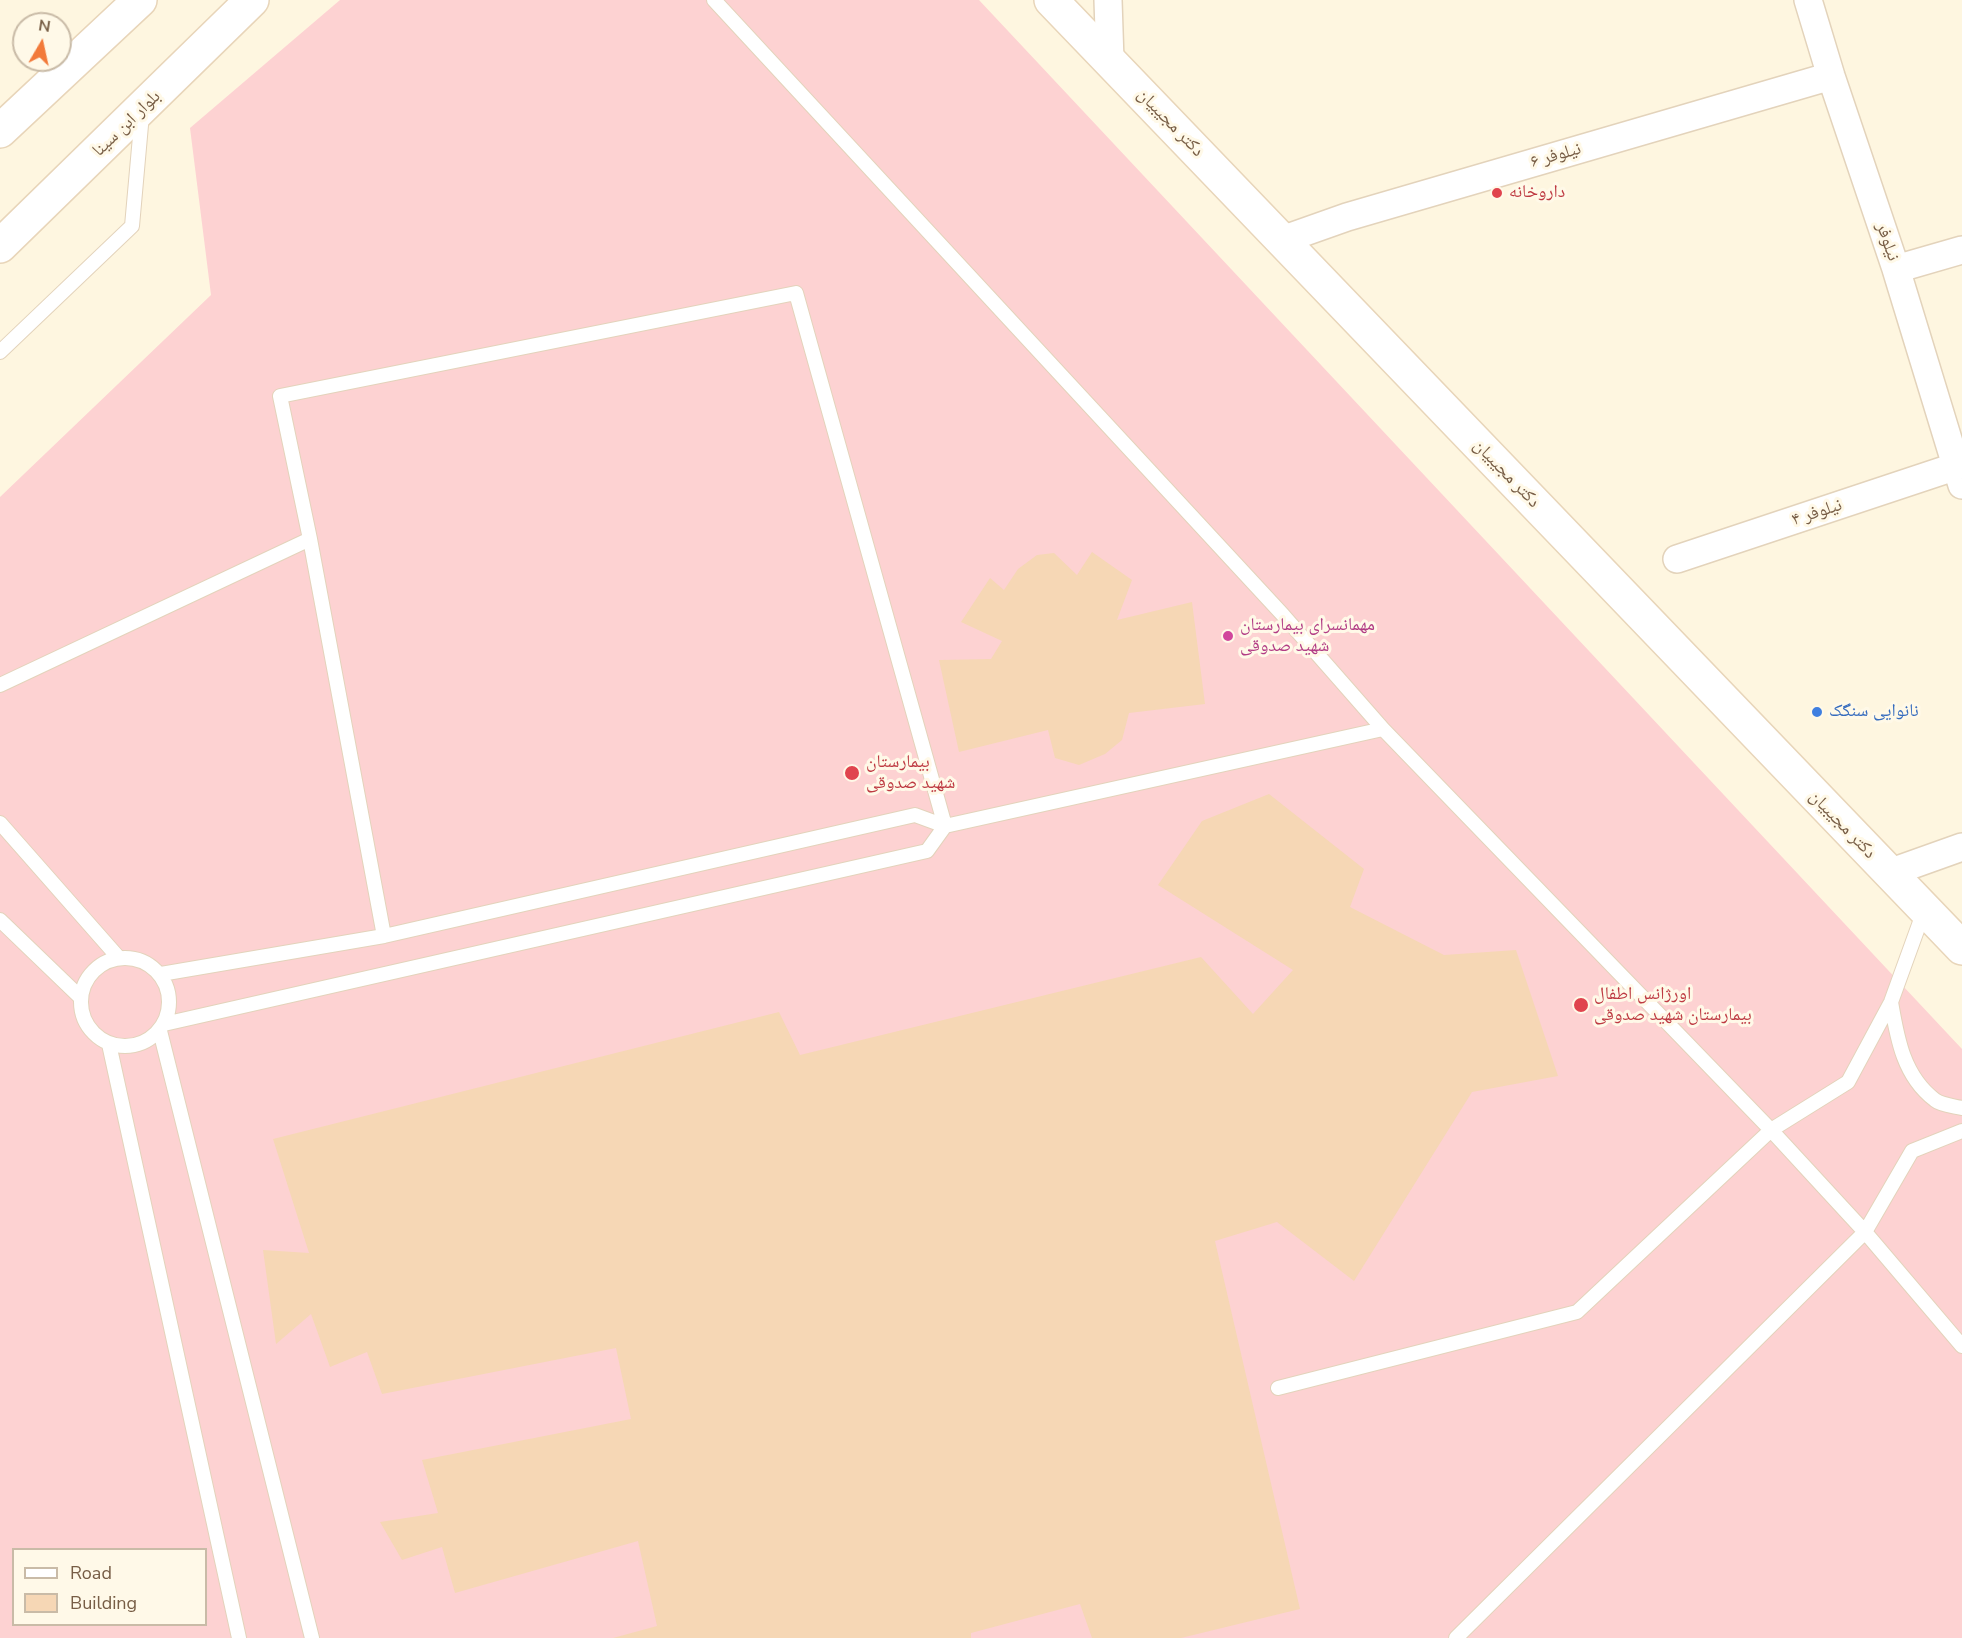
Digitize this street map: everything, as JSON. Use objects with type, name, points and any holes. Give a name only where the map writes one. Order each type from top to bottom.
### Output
[{"type":"street","points":[[0,131],[140,0]]},
{"type":"street","name":"بلوار ابن سینا","points":[[0,246],[142,110],[252,0]]},
{"type":"street","name":"دکتر مجیبیان","points":[[1051,0],[1962,948]]},
{"type":"street","points":[[1108,0],[1110,61]]},
{"type":"street","name":"نیلوفر","points":[[1808,0],[1896,269],[1959,475]]},
{"type":"street","name":"نیلوفر ۶","points":[[1282,240],[1347,217],[1831,76]]},
{"type":"street","points":[[1896,269],[1962,250]]},
{"type":"street","name":"نیلوفر ۴","points":[[1677,559],[1959,475]]},
{"type":"street","points":[[1888,873],[1962,847]]},
{"type":"lane","points":[[714,0],[1275,607],[1383,729],[1771,1130],[1865,1232],[1962,1346]]},
{"type":"lane","points":[[0,352],[132,226],[142,110]]},
{"type":"lane","points":[[384,936],[310,539],[279,396],[796,293],[945,826]]},
{"type":"lane","points":[[0,685],[310,539]]},
{"type":"lane","points":[[161,975],[384,936],[915,815],[945,826],[1383,729]]},
{"type":"lane","points":[[0,823],[118,957]]},
{"type":"lane","points":[[162,1027],[927,851],[945,826]]},
{"type":"lane","points":[[1278,1388],[1577,1312],[1771,1130],[1848,1082],[1891,1002],[1925,909]]},
{"type":"lane","points":[[0,920],[80,997]]},
{"type":"lane","points":[[118,957],[134,958],[149,964],[161,975],[169,990],[170,1007],[162,1027],[145,1042],[128,1047],[109,1044],[93,1033],[82,1016],[80,997],[87,978],[100,964],[118,957]]},
{"type":"lane","points":[[1891,1002],[1899,1046],[1913,1077],[1936,1101],[1962,1108]]},
{"type":"lane","points":[[162,1027],[312,1638]]},
{"type":"lane","points":[[109,1044],[239,1638]]},
{"type":"lane","points":[[1456,1638],[1865,1232],[1912,1151],[1962,1131]]},
{"type":"shaded area","name":"بیمارستان شهید صدوقی","points":[[340,0],[979,0],[1962,1049],[1962,1638],[0,1638],[0,497],[211,295],[190,128]]},
{"type":"building","points":[[1092,552],[1132,580],[1117,620],[1192,602],[1205,704],[1129,713],[1122,740],[1105,754],[1079,765],[1055,758],[1048,730],[959,752],[939,660],[991,659],[1002,641],[961,622],[990,578],[1004,590],[1018,569],[1037,555],[1054,553],[1077,575]]},
{"type":"building","points":[[1269,794],[1364,869],[1350,907],[1444,955],[1516,950],[1558,1076],[1472,1092],[1354,1281],[1277,1222],[1215,1241],[1300,1609],[1181,1638],[1092,1638],[1080,1604],[971,1633],[971,1638],[613,1638],[657,1626],[638,1541],[455,1593],[442,1547],[402,1560],[380,1522],[438,1513],[422,1460],[631,1419],[616,1348],[382,1394],[367,1352],[330,1367],[311,1314],[276,1344],[263,1250],[309,1253],[273,1139],[779,1012],[800,1055],[1201,957],[1253,1014],[1293,970],[1158,885],[1202,821]]},
{"type":"place","name":"داروخانه","points":[[1497,193]]},
{"type":"place","name":"مهمانسرای بیمارستان شهید صدوقی","points":[[1228,636]]},
{"type":"place","name":"نانوایی سنگک","points":[[1817,712]]},
{"type":"place","name":"بیمارستان شهید صدوقی","points":[[852,773]]},
{"type":"place","name":"اورژانس اطفال بیمارستان شهید صدوقی","points":[[1581,1005]]}]
